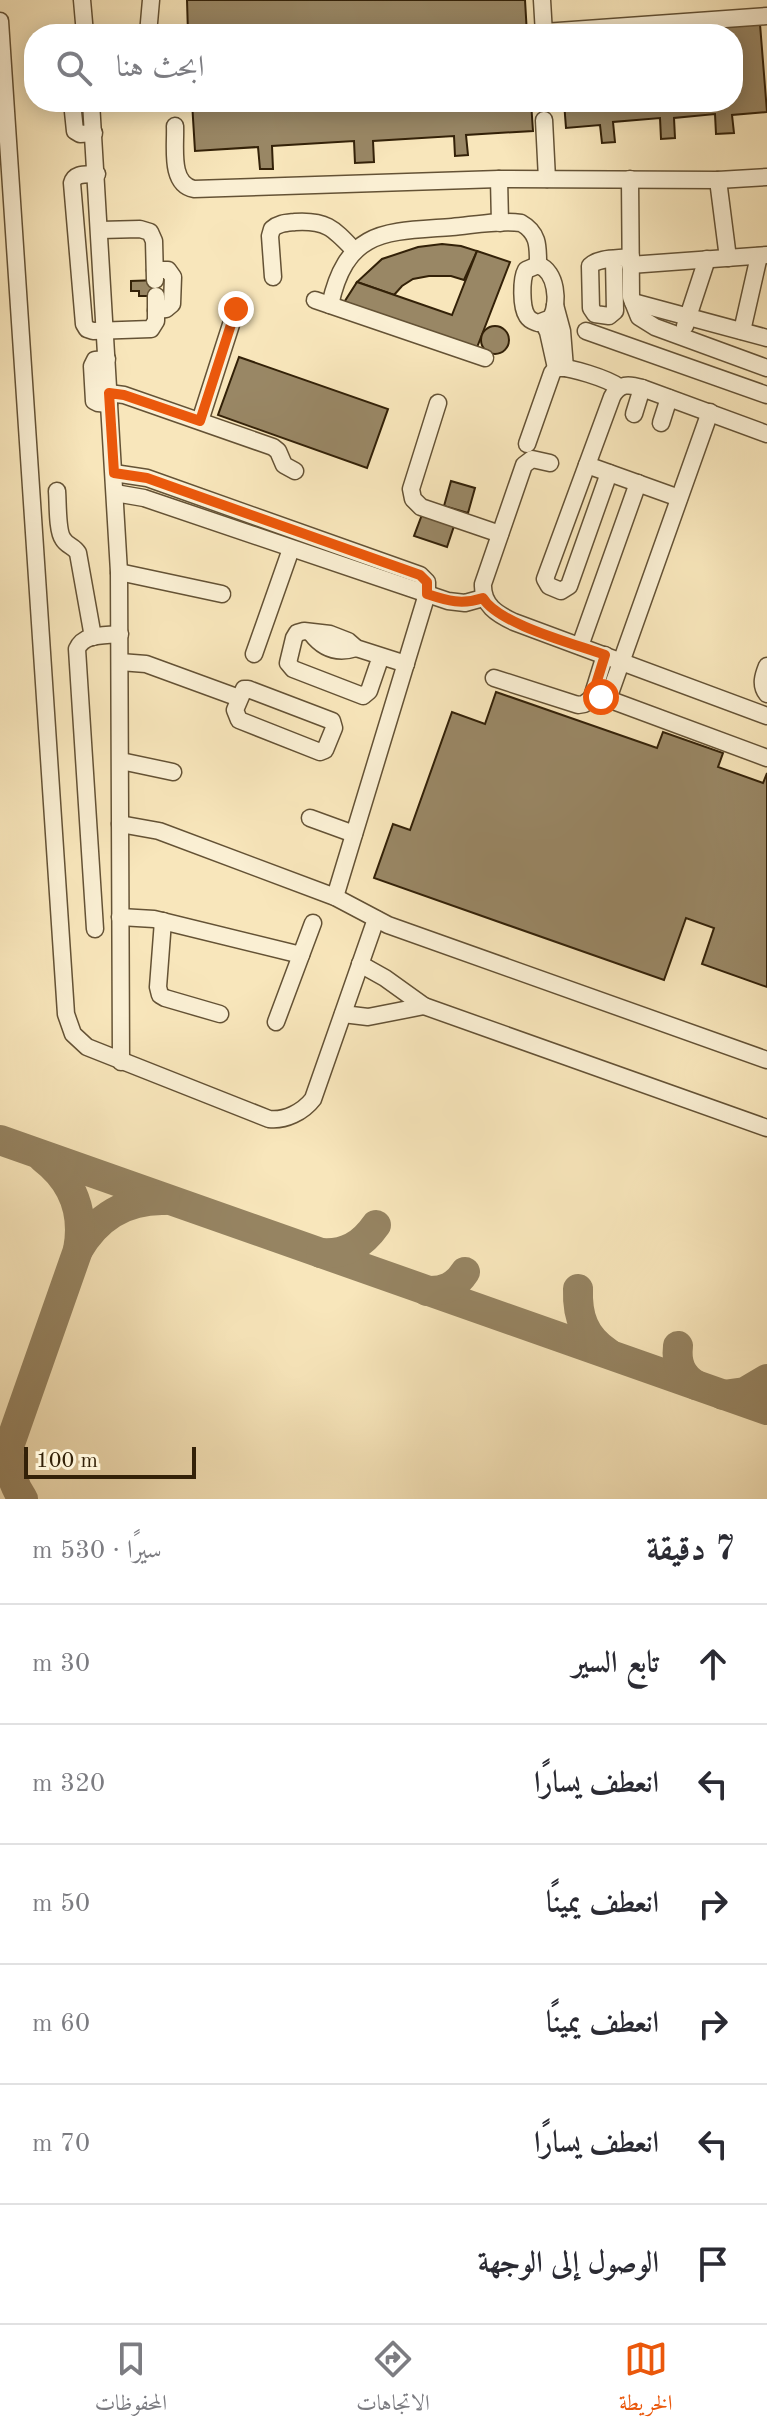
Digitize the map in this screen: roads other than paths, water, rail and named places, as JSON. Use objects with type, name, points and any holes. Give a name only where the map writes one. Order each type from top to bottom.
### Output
[{"type":"lane","points":[[82,0],[84,24]]},
{"type":"lane","points":[[149,24],[151,0]]},
{"type":"lane","points":[[542,0],[543,24]]},
{"type":"lane","points":[[662,24],[767,16]]},
{"type":"lane","points":[[0,21],[69,1025],[80,1042],[97,1052],[269,1119],[284,1118],[302,1110],[313,1099],[376,919]]},
{"type":"lane","points":[[73,112],[75,131],[80,134],[94,133]]},
{"type":"lane","points":[[92,112],[107,359],[95,360],[92,366],[94,401],[98,403],[124,395],[200,421],[273,447],[284,465],[295,471]]},
{"type":"lane","points":[[544,120],[547,179]]},
{"type":"lane","points":[[175,126],[178,177],[189,188],[499,179],[718,180],[767,177]]},
{"type":"lane","points":[[97,174],[76,176],[72,183],[84,324],[90,330],[151,329],[156,324],[154,241],[150,232],[140,229],[100,230]]},
{"type":"lane","points":[[499,179],[500,223]]},
{"type":"lane","points":[[630,179],[625,260],[639,317],[681,338],[767,368]]},
{"type":"lane","points":[[718,180],[728,258]]},
{"type":"lane","points":[[273,277],[270,236],[272,229],[280,224],[311,221],[325,225],[338,233],[355,251]]},
{"type":"lane","points":[[485,358],[323,302],[355,251],[371,238],[395,231],[515,222],[531,229],[538,244],[538,265]]},
{"type":"lane","points":[[625,260],[763,255],[742,331]]},
{"type":"lane","points":[[681,338],[707,259]]},
{"type":"lane","points":[[555,305],[553,314],[543,322],[534,322],[527,316],[522,282],[526,270],[538,265],[552,275],[562,331],[560,368]]},
{"type":"lane","points":[[633,302],[767,338]]},
{"type":"lane","points":[[200,421],[236,309]]},
{"type":"lane","points":[[543,322],[560,368]]},
{"type":"lane","points":[[586,331],[767,395]]},
{"type":"lane","points":[[527,444],[552,373],[560,368],[619,387],[630,385],[642,388],[767,434]]},
{"type":"lane","points":[[609,473],[569,586],[561,591],[547,585],[545,579],[612,397],[619,387]]},
{"type":"lane","points":[[634,414],[642,388]]},
{"type":"lane","points":[[109,398],[119,572],[121,1062]]},
{"type":"lane","points":[[661,423],[669,398]]},
{"type":"lane","points":[[438,403],[411,489],[413,499],[421,507],[500,534]]},
{"type":"lane","points":[[600,698],[710,412]]},
{"type":"lane","points":[[550,463],[532,459],[526,462],[483,584],[483,598],[492,609],[507,619],[767,716]]},
{"type":"lane","points":[[587,465],[679,498]]},
{"type":"lane","points":[[114,473],[147,478],[420,575],[427,582],[427,594],[335,897]]},
{"type":"lane","points":[[580,646],[638,483]]},
{"type":"lane","points":[[57,491],[61,535],[78,553],[93,637]]},
{"type":"lane","points":[[115,493],[144,498],[458,603],[483,598]]},
{"type":"lane","points":[[254,654],[291,549]]},
{"type":"lane","points":[[119,572],[222,594]]},
{"type":"lane","points":[[381,656],[369,691],[360,696],[293,669],[287,660],[295,635],[304,631],[311,633],[330,650],[356,648],[381,656],[406,664]]},
{"type":"lane","points":[[95,929],[77,653],[83,640],[120,634]]},
{"type":"lane","points":[[120,662],[146,664],[239,698]]},
{"type":"lane","points":[[767,666],[763,688],[767,694]]},
{"type":"lane","points":[[494,678],[578,705],[600,698],[767,758]]},
{"type":"lane","points":[[248,689],[330,720],[334,728],[325,750],[320,752],[239,720],[235,713],[239,698],[242,691],[248,689]]},
{"type":"lane","points":[[121,761],[173,772]]},
{"type":"lane","points":[[310,818],[354,834]]},
{"type":"lane","points":[[120,824],[159,831],[335,897],[376,919],[767,1060]]},
{"type":"lane","points":[[120,917],[144,917],[301,955]]},
{"type":"lane","points":[[163,921],[160,995],[220,1014]]},
{"type":"lane","points":[[276,1022],[313,923]]},
{"type":"lane","points":[[360,964],[424,1006],[767,1128]]},
{"type":"lane","points":[[343,1014],[368,1017],[424,1006]]}]
